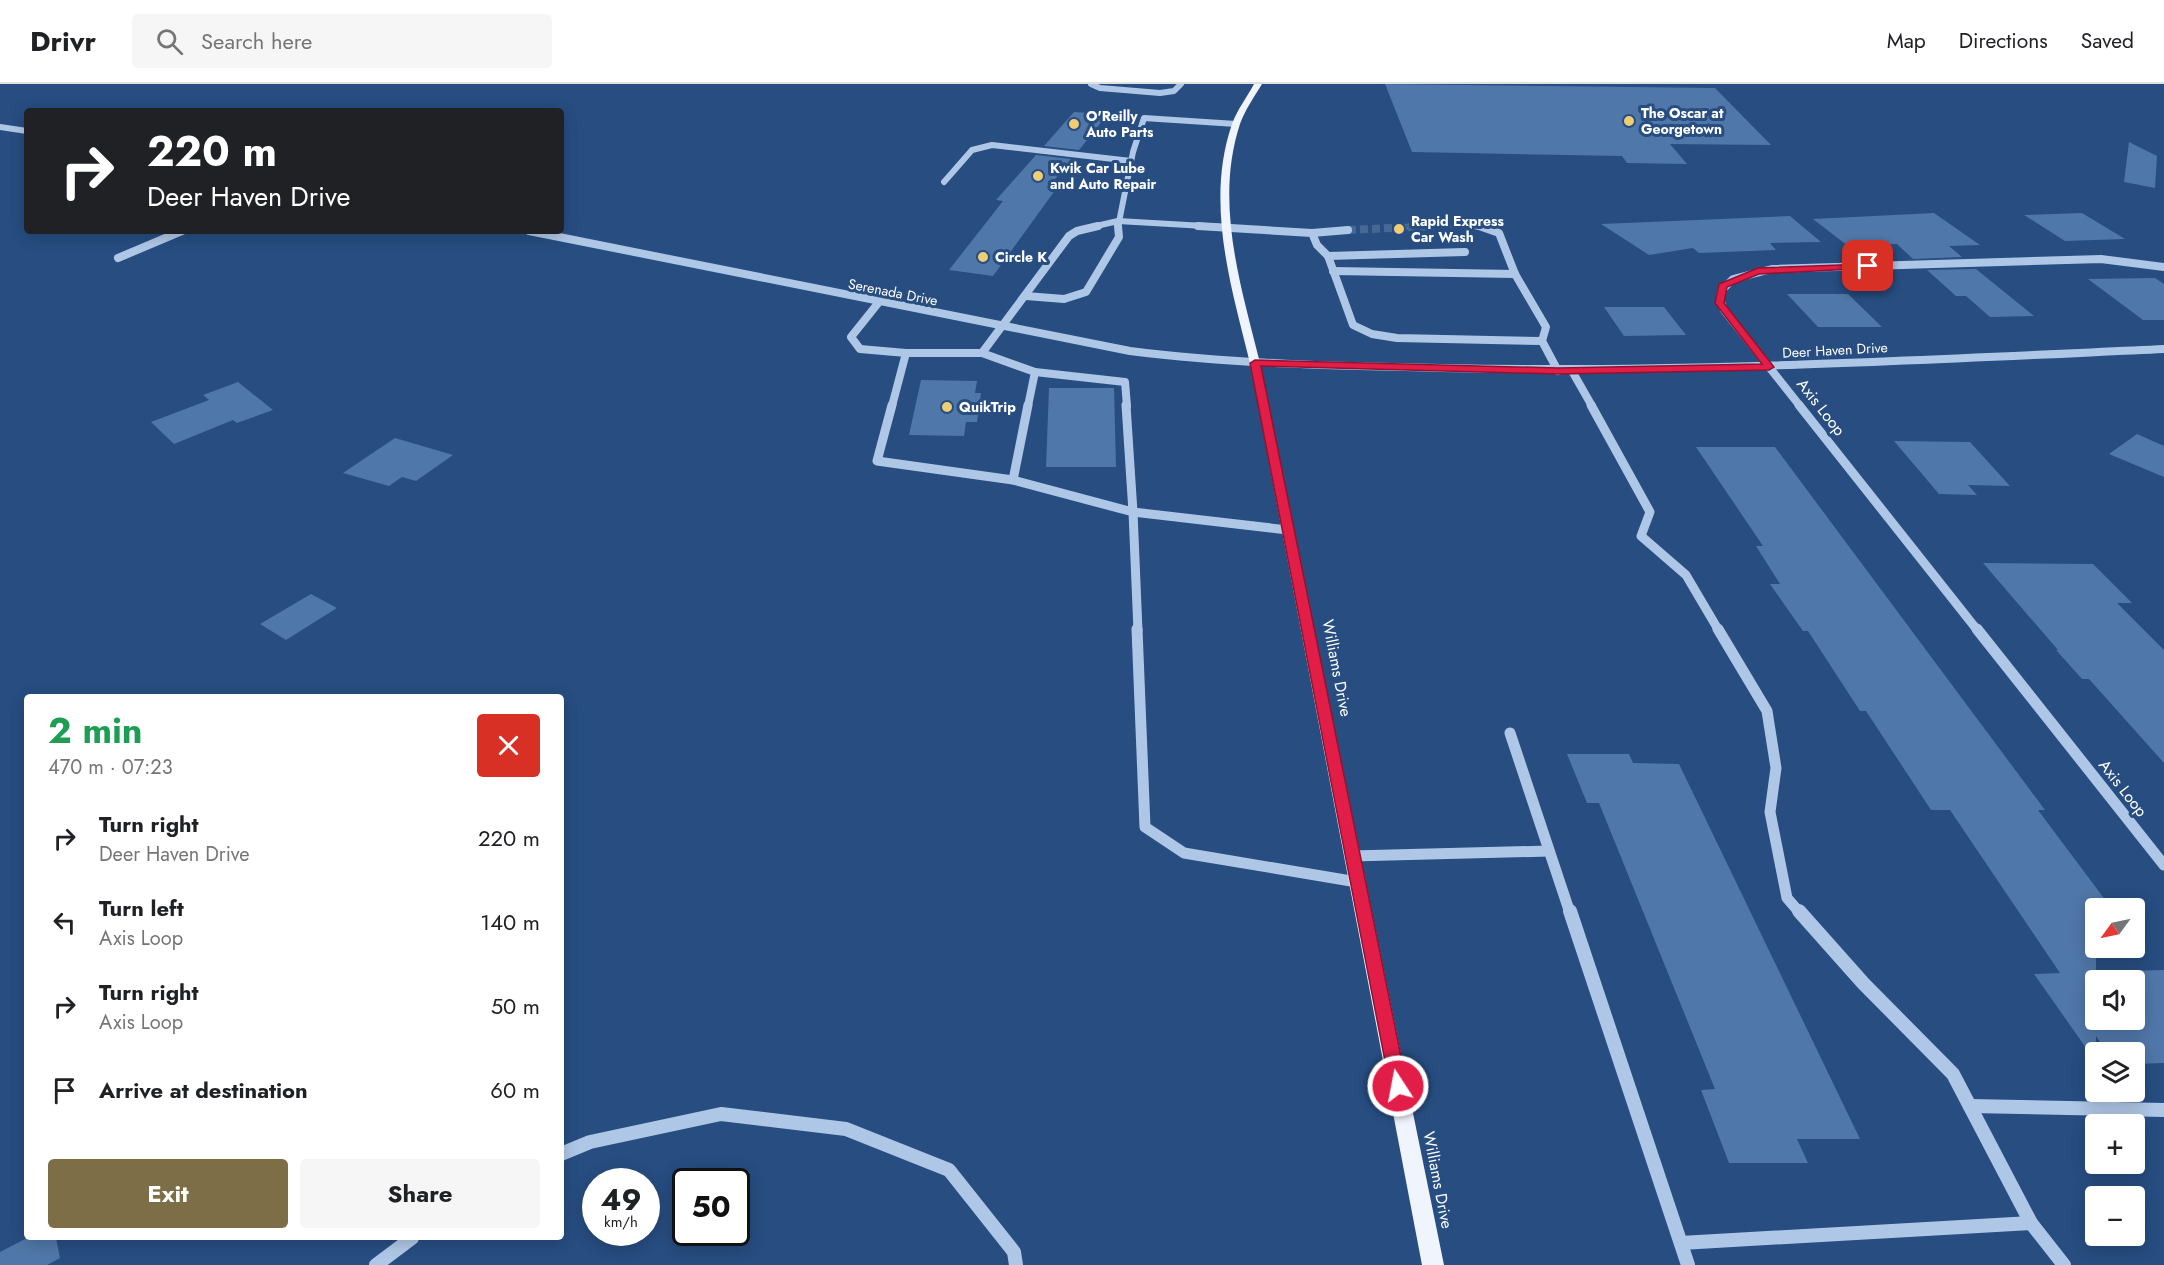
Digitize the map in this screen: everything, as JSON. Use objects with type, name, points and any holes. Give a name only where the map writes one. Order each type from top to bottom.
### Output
[{"type":"main road","name":"Williams Drive","points":[[1258,84],[1236,124],[1226,173],[1225,229],[1255,363],[1433,1265]]},
{"type":"street","points":[[1091,84],[1100,88],[1160,93],[1174,91],[1180,84]]},
{"type":"street","points":[[1026,296],[1065,300],[1086,292],[1119,237],[1118,221],[1131,161],[1144,118],[1236,124]]},
{"type":"street","points":[[0,127],[24,131]]},
{"type":"street","points":[[944,182],[972,150],[992,145],[1131,161]]},
{"type":"street","points":[[982,353],[1069,236],[1077,231],[1118,221],[1312,233],[1348,231]]},
{"type":"street","points":[[1454,225],[1481,226],[1499,233],[1515,274],[1546,327],[1542,341],[1558,371]]},
{"type":"street","points":[[1312,233],[1317,245],[1328,256],[1353,325],[1372,334],[1397,338],[1542,341]]},
{"type":"street","points":[[118,258],[175,234]]},
{"type":"street","name":"Serenada Drive","points":[[544,234],[1156,356],[1255,363]]},
{"type":"street","points":[[1328,256],[1465,252]]},
{"type":"street","name":"Axis Loop","points":[[2164,267],[2101,259],[1772,269],[1752,273],[1723,286],[1720,303],[2164,865]]},
{"type":"street","points":[[1333,272],[1515,274]]},
{"type":"street","points":[[879,302],[851,337],[860,349],[906,353],[982,353],[1035,372],[1125,382],[1133,512],[1145,827],[1184,853],[1357,882]]},
{"type":"street","name":"Deer Haven Drive","points":[[1255,363],[1572,371],[1769,367],[2164,350]]},
{"type":"street","points":[[906,353],[877,460],[1013,480],[1133,512],[1288,530]]},
{"type":"street","points":[[1572,371],[1650,512],[1641,536],[1686,575],[1767,711],[1776,768],[1770,812],[1787,898],[1863,983],[1953,1074],[2031,1223],[2064,1265]]},
{"type":"street","points":[[1013,480],[1035,372]]},
{"type":"street","points":[[1510,733],[1688,1265]]},
{"type":"street","points":[[1352,856],[1549,851]]},
{"type":"street","points":[[1970,1106],[2164,1110]]},
{"type":"street","points":[[564,1153],[590,1142],[721,1114],[846,1129],[950,1170],[1014,1252],[1016,1265]]},
{"type":"street","points":[[1681,1243],[2031,1223]]},
{"type":"street","points":[[376,1265],[409,1240]]},
{"type":"building","name":"The Oscar at Georgetown","points":[[1385,84],[1715,88],[1771,145],[1670,144],[1687,164],[1627,163],[1622,156],[1412,152]]},
{"type":"building","points":[[1074,112],[1108,114],[1079,150],[1044,146]]},
{"type":"building","points":[[2129,142],[2157,156],[2155,188],[2124,182]]},
{"type":"building","points":[[1036,155],[1071,159],[1048,188],[1056,189],[993,276],[949,270],[1003,201],[996,200]]},
{"type":"building","points":[[1934,213],[1980,245],[1949,246],[1962,257],[1913,259],[1897,244],[1848,246],[1813,219]]},
{"type":"building","points":[[2082,213],[2125,239],[2065,241],[2024,215]]},
{"type":"building","points":[[1790,216],[1821,242],[1770,243],[1776,250],[1699,253],[1693,248],[1649,255],[1601,224]]},
{"type":"building","points":[[1976,269],[2034,316],[1990,317],[1966,296],[1956,296],[1927,270]]},
{"type":"building","points":[[2155,278],[2164,284],[2164,320],[2143,320],[2088,279]]},
{"type":"building","points":[[1787,294],[1848,294],[1882,327],[1818,327]]},
{"type":"building","points":[[1604,307],[1664,307],[1686,335],[1624,336]]},
{"type":"building","name":"QuikTrip","points":[[921,380],[977,381],[975,393],[981,393],[977,422],[966,422],[964,436],[909,435]]},
{"type":"building","points":[[238,382],[273,410],[237,423],[233,420],[174,444],[151,422],[209,400],[203,395]]},
{"type":"building","name":"QuikTrip","points":[[1049,388],[1114,388],[1116,467],[1046,467]]},
{"type":"building","points":[[2137,434],[2164,446],[2164,477],[2109,454]]},
{"type":"building","points":[[395,438],[453,455],[416,481],[402,477],[389,486],[343,473]]},
{"type":"building","points":[[1894,441],[1970,442],[2010,486],[1968,485],[1977,495],[1939,494]]},
{"type":"building","points":[[1696,447],[1775,447],[2045,810],[2038,810],[2104,898],[2085,898],[2085,958],[2096,958],[2096,970],[2085,970],[2085,1030],[2145,1030],[2145,971],[2164,970],[2164,1063],[2145,1064],[2145,1042],[2100,1042],[2096,1036],[2096,1042],[2085,1042],[2085,1046],[2034,974],[2060,973],[1950,810],[1931,810],[1866,711],[1860,711],[1808,631],[1803,631],[1770,584],[1780,584],[1756,546],[1763,546]]},
{"type":"building","points":[[1983,563],[2093,564],[2132,603],[2117,603],[2164,650],[2164,763],[2089,679],[2082,679]]},
{"type":"building","points":[[311,594],[337,608],[286,640],[260,624]]},
{"type":"building","points":[[1567,754],[1629,754],[1633,763],[1679,764],[1860,1139],[1797,1139],[1808,1163],[1729,1163],[1701,1090],[1715,1089],[1599,803],[1587,803]]},
{"type":"building","points":[[24,1240],[56,1240],[60,1258],[47,1265],[0,1265],[0,1252]]},
{"type":"tunnel","points":[[1402,227],[1454,225]]},
{"type":"tunnel","points":[[1348,230],[1434,226]]},
{"type":"place","name":"The Oscar at Georgetown","points":[[1629,121]]},
{"type":"place","name":"O'Reilly Auto Parts","points":[[1074,124]]},
{"type":"place","name":"Kwik Car Lube and Auto Repair","points":[[1038,176]]},
{"type":"place","name":"Rapid Express Car Wash","points":[[1399,229]]},
{"type":"place","name":"Circle K","points":[[983,257]]},
{"type":"place","name":"QuikTrip","points":[[947,407]]},
{"type":"route","points":[[1398,1086],[1255,363],[1558,371],[1769,367],[1720,303],[1719,295],[1723,286],[1746,274],[1772,269],[1868,266]]}]
